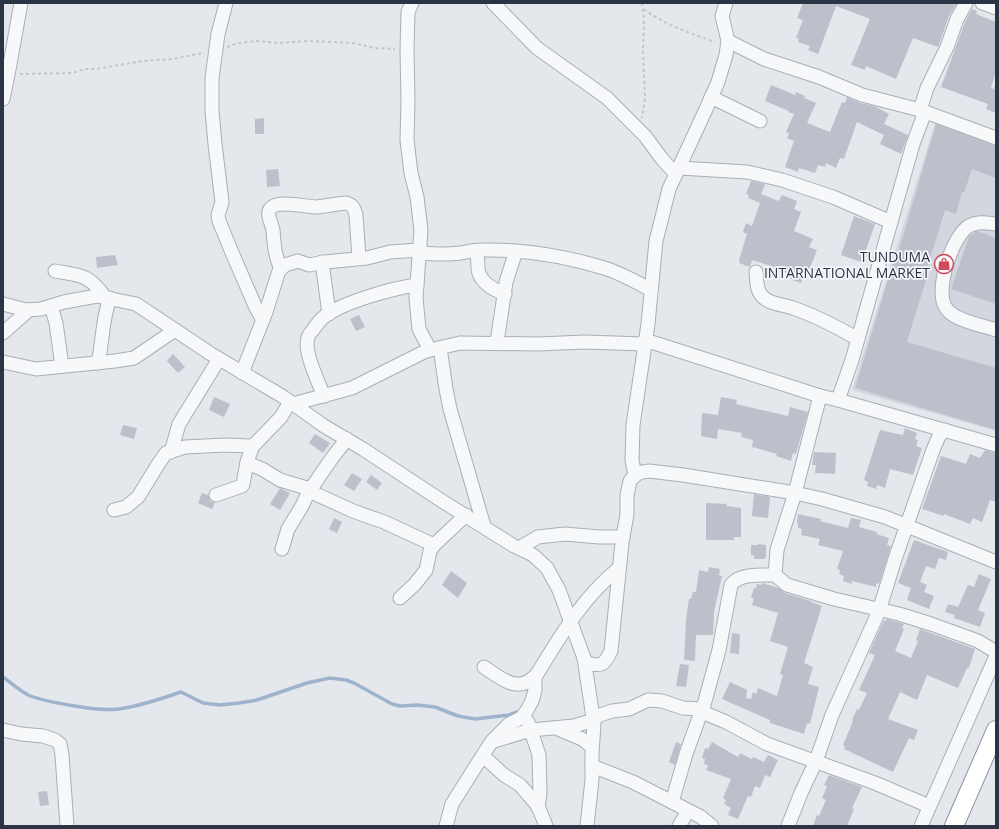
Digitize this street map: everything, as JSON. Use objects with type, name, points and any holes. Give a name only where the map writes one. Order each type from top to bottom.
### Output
[{"type":"highway","points":[[954,826],[996,730]]},
{"type":"street","points":[[3,99],[21,3]]},
{"type":"street","points":[[226,3],[218,34],[212,78],[212,110],[222,202],[218,212],[219,221],[256,308],[263,320]]},
{"type":"street","points":[[412,3],[408,12],[406,50],[408,140],[411,173],[417,197],[421,230],[416,298],[419,329],[435,349],[450,409],[484,526]]},
{"type":"street","points":[[493,3],[537,48],[607,98],[677,171],[747,172],[782,180],[833,197],[891,222]]},
{"type":"street","points":[[635,476],[632,460],[633,425],[645,342],[656,241],[669,189],[711,97],[726,55],[727,43],[722,16],[726,3]]},
{"type":"street","points":[[838,400],[858,339],[913,144],[927,88],[966,3]]},
{"type":"street","points":[[982,3],[996,8]]},
{"type":"street","points":[[727,43],[764,59],[819,77],[862,95],[922,111],[996,138]]},
{"type":"street","points":[[711,97],[760,121]]},
{"type":"street","points":[[281,269],[275,252],[269,214],[269,210],[271,208],[279,205],[293,204],[313,207],[346,203],[351,204],[356,215],[359,258]]},
{"type":"street","points":[[996,224],[982,222],[970,226],[961,232],[954,246],[941,285],[942,301],[946,309],[957,318],[996,330]]},
{"type":"street","points":[[476,250],[478,258],[478,271],[490,288],[505,294]]},
{"type":"street","points":[[242,373],[281,269],[285,265],[298,261],[309,265],[322,262],[379,256],[390,252],[452,254],[476,250],[516,251],[574,260],[605,268],[651,290]]},
{"type":"street","points":[[497,342],[506,282],[516,251]]},
{"type":"street","points":[[322,262],[329,314]]},
{"type":"street","points":[[55,271],[87,278],[94,283],[108,298]]},
{"type":"street","points":[[756,272],[757,285],[760,294],[765,299],[775,304],[792,308],[817,318],[858,339]]},
{"type":"street","points":[[324,396],[312,367],[308,351],[307,338],[318,322],[329,314],[349,304],[404,286],[417,284]]},
{"type":"street","points":[[3,304],[29,310],[41,309],[64,302],[97,296],[136,304],[219,359],[292,403],[324,426],[347,439],[442,501],[533,555],[547,568],[559,590],[584,658],[593,720],[592,780],[587,826]]},
{"type":"street","points":[[98,363],[108,298]]},
{"type":"street","points":[[51,306],[56,323],[62,366]]},
{"type":"street","points":[[3,333],[29,310]]},
{"type":"street","points":[[3,362],[36,369],[134,358],[151,348],[175,330]]},
{"type":"street","points":[[216,495],[242,486],[253,445],[281,417],[292,403],[352,388],[435,349],[460,343],[497,342],[538,344],[645,342],[820,396],[996,445]]},
{"type":"street","points":[[171,452],[179,424],[219,359]]},
{"type":"street","points":[[775,575],[777,550],[795,493],[820,396]]},
{"type":"street","points":[[788,826],[816,761],[832,715],[879,611],[895,559],[933,450],[939,436],[945,430]]},
{"type":"street","points":[[282,548],[288,528],[310,490],[347,439]]},
{"type":"street","points":[[114,510],[126,507],[138,497],[166,453],[185,447],[253,445]]},
{"type":"street","points":[[247,463],[262,469],[280,480],[310,490],[353,511],[384,522],[434,545]]},
{"type":"street","points":[[584,658],[587,663],[597,666],[606,660],[610,651],[619,568],[627,514],[627,495],[630,481],[636,474],[649,471],[795,493],[885,517],[996,562]]},
{"type":"street","points":[[400,598],[415,584],[426,570],[430,551],[434,545],[466,515]]},
{"type":"street","points":[[519,548],[538,537],[565,534],[599,537],[623,537]]},
{"type":"street","points":[[484,667],[511,684],[523,684],[532,680],[571,620],[606,579],[619,568]]},
{"type":"street","points":[[672,802],[686,754],[700,715],[703,711],[720,650],[731,584],[734,580],[761,575],[775,575],[787,585],[879,611],[899,614],[931,624],[978,641],[996,652]]},
{"type":"street","points":[[921,826],[996,656]]},
{"type":"street","points":[[446,826],[452,804],[492,741],[509,724],[521,718],[525,713],[532,701],[535,690],[535,676]]},
{"type":"street","points":[[492,741],[531,730],[574,726],[593,720],[600,715],[612,711],[629,709],[648,700],[662,701],[683,708],[703,711],[767,744],[901,793],[929,806]]},
{"type":"street","points":[[525,713],[539,756],[540,792],[538,808]]},
{"type":"street","points":[[556,728],[582,739],[592,747]]},
{"type":"street","points":[[3,730],[21,734],[43,736],[55,740],[60,744],[67,826]]},
{"type":"street","points":[[483,756],[504,775],[520,785],[538,808],[546,826]]},
{"type":"street","points":[[592,766],[633,782],[701,817],[712,826]]},
{"type":"street","points":[[679,826],[688,811]]},
{"type":"path","points":[[642,3],[644,20],[643,51],[645,98],[642,118],[642,133]]},
{"type":"path","points":[[643,8],[650,14],[673,25],[718,43],[727,43]]},
{"type":"path","points":[[7,75],[73,73],[84,69],[96,69],[143,61],[172,59],[192,54],[215,51],[238,43],[258,41],[278,43],[308,41],[353,43],[375,48],[406,50]]},
{"type":"shaded area","name":"TUNDUMA INTARNATIONAL MARKET","points":[[937,117],[996,138],[996,431],[852,390]]},
{"type":"building","points":[[803,3],[957,3],[949,16],[938,47],[913,38],[896,79],[866,66],[865,70],[851,65],[870,19],[836,6],[818,54],[808,50],[810,46],[798,42],[799,39],[796,38],[803,20],[797,18]]},
{"type":"building","points":[[972,9],[977,11],[976,14],[996,22],[996,71],[991,88],[994,89],[996,85],[996,113],[986,109],[988,104],[941,87],[965,22]]},
{"type":"building","points":[[771,85],[795,95],[796,92],[805,96],[804,98],[816,103],[807,123],[830,132],[842,102],[845,103],[847,97],[860,103],[874,106],[889,114],[884,124],[908,135],[901,154],[880,144],[884,135],[857,122],[844,159],[840,158],[836,168],[826,163],[825,167],[818,165],[815,173],[799,168],[798,172],[785,167],[794,141],[787,138],[789,133],[786,132],[794,114],[765,101]]},
{"type":"building","points":[[264,118],[264,134],[255,134],[255,119]]},
{"type":"building","points":[[936,124],[996,146],[996,178],[972,169],[964,193],[962,192],[956,214],[945,210],[907,342],[996,368],[996,430],[855,388],[893,263],[895,263]]},
{"type":"building","points":[[278,169],[280,186],[267,187],[266,170]]},
{"type":"building","points":[[751,181],[765,184],[761,194],[779,201],[782,195],[797,201],[794,209],[801,212],[794,231],[813,239],[809,247],[817,250],[806,278],[803,277],[801,283],[792,280],[793,279],[790,278],[791,275],[784,272],[784,270],[752,260],[750,267],[739,263],[747,234],[743,232],[746,223],[752,226],[760,203],[748,198],[749,195],[746,194]]},
{"type":"building","points":[[854,216],[875,224],[865,253],[867,254],[864,263],[841,255]]},
{"type":"building","points":[[977,231],[996,238],[996,304],[951,289],[969,237]]},
{"type":"building","points":[[115,255],[118,265],[97,268],[96,257]]},
{"type":"building","points":[[359,315],[365,327],[356,331],[350,319]]},
{"type":"building","points":[[173,354],[185,367],[178,373],[167,361]]},
{"type":"building","points":[[214,397],[230,404],[224,417],[209,410]]},
{"type":"building","points":[[721,397],[737,400],[736,404],[788,416],[790,407],[808,412],[796,454],[793,453],[791,461],[776,456],[777,454],[752,447],[753,440],[741,437],[742,433],[718,429],[717,439],[701,436],[702,413],[718,415]]},
{"type":"building","points":[[123,425],[137,428],[134,439],[120,435]]},
{"type":"building","points":[[905,428],[917,433],[915,439],[918,440],[916,446],[922,448],[913,475],[890,469],[885,488],[877,485],[876,489],[867,486],[868,482],[864,480],[880,430],[903,435]]},
{"type":"building","points":[[315,434],[330,443],[323,453],[309,443]]},
{"type":"building","points":[[985,450],[996,453],[996,502],[990,500],[982,522],[973,518],[970,524],[944,514],[944,516],[922,509],[941,456],[966,464],[970,454],[980,458]]},
{"type":"building","points":[[814,452],[836,453],[835,474],[815,473],[816,465],[812,465]]},
{"type":"building","points":[[352,473],[362,479],[354,491],[344,485]]},
{"type":"building","points":[[371,475],[382,483],[377,490],[366,482]]},
{"type":"building","points":[[280,488],[290,493],[280,510],[270,504]]},
{"type":"building","points":[[202,493],[208,495],[210,501],[215,503],[212,509],[198,503]]},
{"type":"building","points":[[754,494],[770,497],[768,518],[752,516]]},
{"type":"building","points":[[706,503],[727,504],[726,506],[741,508],[741,537],[734,537],[734,540],[706,540]]},
{"type":"building","points":[[798,514],[821,519],[820,521],[848,528],[851,518],[861,520],[859,527],[877,532],[876,534],[889,538],[887,545],[891,546],[879,584],[876,583],[876,587],[852,581],[852,584],[843,581],[844,576],[839,574],[840,570],[837,569],[843,551],[818,545],[820,539],[801,535],[802,529],[798,528],[797,523]]},
{"type":"building","points":[[334,518],[342,522],[337,533],[329,529]]},
{"type":"building","points":[[914,540],[948,552],[946,560],[939,558],[935,569],[926,566],[920,582],[927,585],[924,592],[934,596],[929,609],[907,600],[911,588],[898,583]]},
{"type":"building","points":[[751,545],[766,545],[766,558],[764,559],[754,559],[754,555],[751,555]]},
{"type":"building","points":[[709,567],[720,569],[719,575],[722,576],[714,612],[713,635],[696,635],[695,661],[684,660],[686,620],[689,599],[691,599],[693,592],[696,592],[699,570],[708,572]]},
{"type":"building","points":[[451,571],[467,583],[458,598],[442,585]]},
{"type":"building","points":[[979,574],[991,579],[978,610],[985,613],[980,627],[954,618],[955,615],[945,612],[948,604],[958,607],[968,585],[974,587]]},
{"type":"building","points":[[762,583],[779,588],[785,593],[822,606],[804,663],[813,667],[808,684],[819,687],[810,724],[807,723],[804,734],[770,723],[770,720],[722,699],[730,682],[747,690],[746,698],[751,699],[753,692],[756,694],[758,688],[777,696],[783,675],[780,674],[788,647],[770,641],[778,613],[752,605],[754,598],[751,598],[754,588],[756,588],[757,584],[762,585]]},
{"type":"building","points":[[887,619],[904,624],[902,628],[904,629],[895,651],[911,658],[918,641],[916,640],[920,629],[975,649],[969,668],[967,668],[958,688],[927,675],[917,700],[900,692],[888,719],[918,730],[914,740],[909,738],[893,772],[844,749],[845,746],[843,745],[857,709],[859,710],[867,693],[859,690],[875,655],[869,653],[884,620],[886,621]]},
{"type":"building","points":[[732,633],[740,634],[739,654],[730,653]]},
{"type":"building","points":[[680,664],[689,665],[686,687],[676,686]]},
{"type":"building","points":[[676,742],[681,744],[675,765],[669,762]]},
{"type":"building","points":[[712,742],[738,757],[740,753],[752,759],[753,757],[764,762],[768,755],[778,760],[770,777],[765,775],[760,788],[755,786],[751,797],[748,796],[738,819],[728,815],[731,808],[724,804],[726,800],[723,798],[731,779],[706,770],[708,766],[704,764],[705,759],[702,758],[705,748],[708,749]]},
{"type":"building","points":[[829,775],[862,787],[852,808],[854,809],[847,826],[813,826],[817,815],[819,816],[826,800],[822,798],[827,786],[824,785]]},
{"type":"building","points":[[47,791],[49,805],[40,806],[38,792]]},
{"type":"waterway","points":[[3,677],[18,689],[36,698],[73,706],[111,710],[135,706],[181,692],[203,703],[220,705],[239,703],[257,700],[307,683],[330,678],[346,680],[354,683],[392,704],[400,706],[417,705],[435,707],[458,716],[475,719],[509,715],[517,712]]},
{"type":"place","name":"TUNDUMA INTARNATIONAL MARKET","points":[[944,264]]}]
